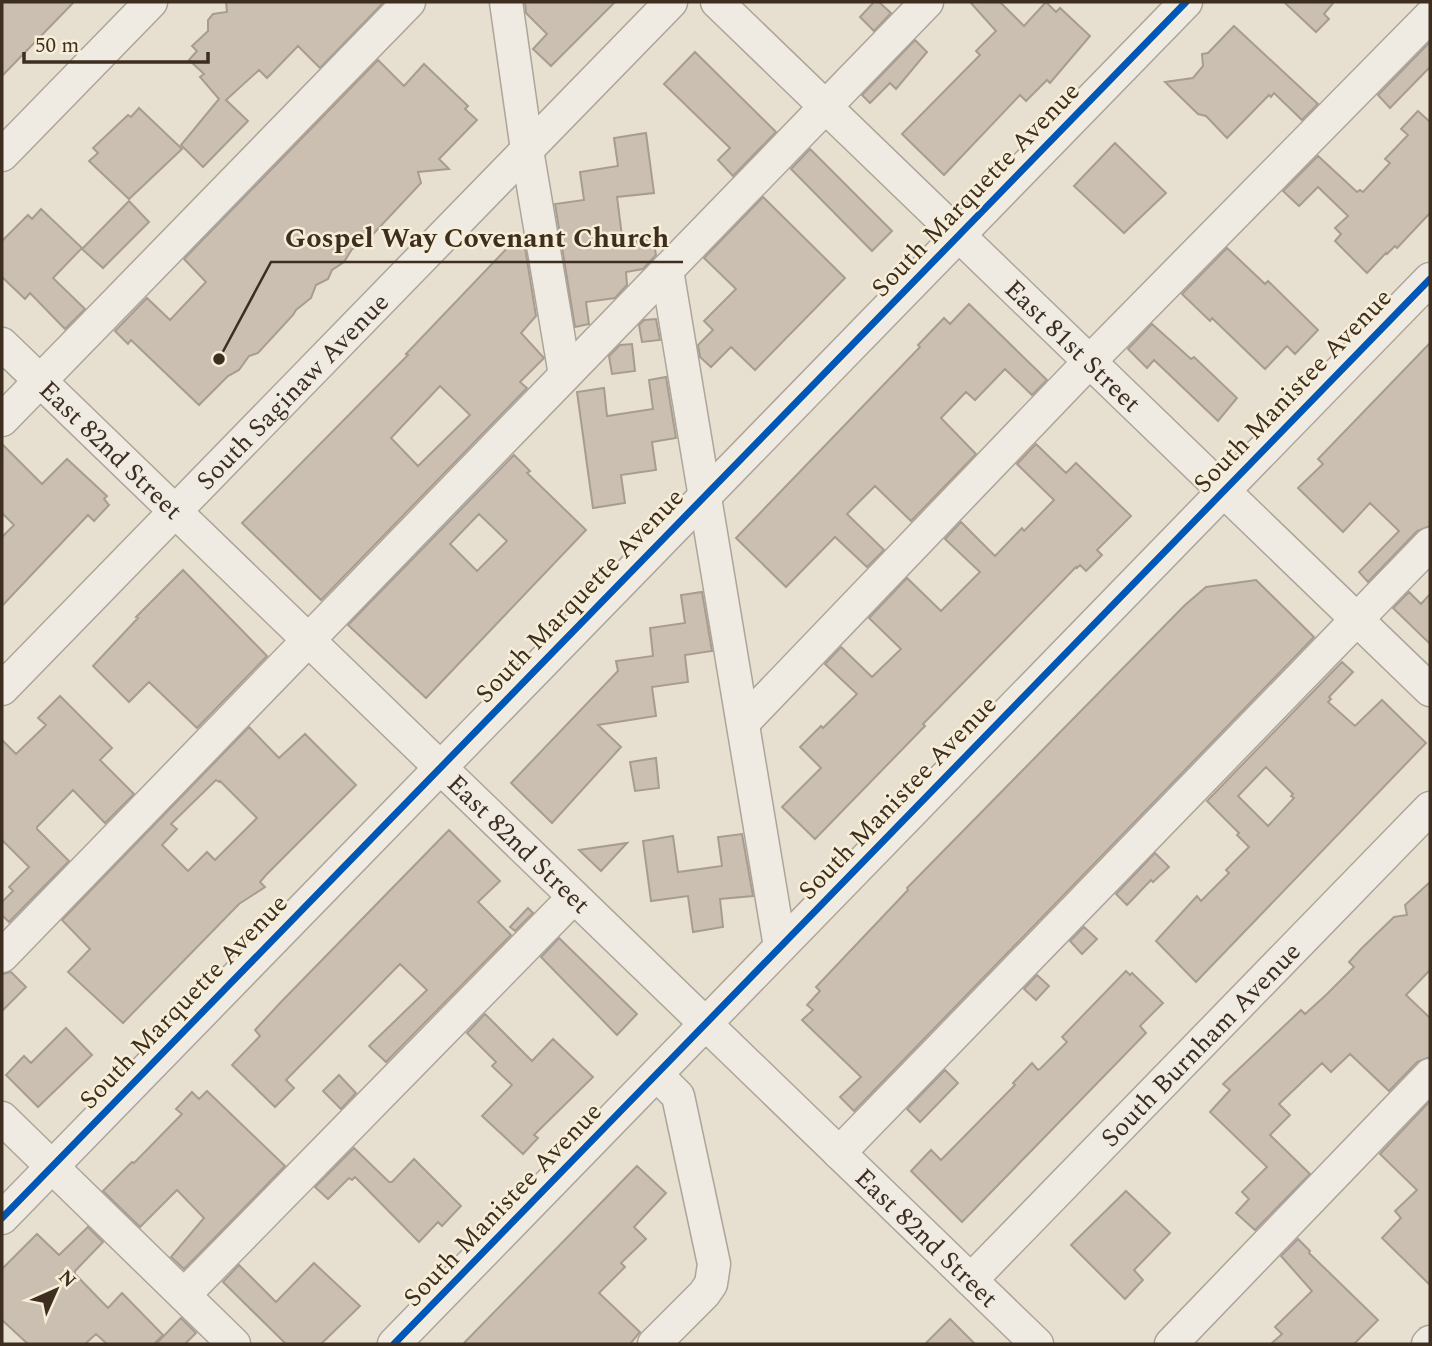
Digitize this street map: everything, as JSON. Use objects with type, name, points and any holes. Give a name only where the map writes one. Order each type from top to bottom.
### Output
[{"type":"street","points":[[2,155],[151,2]]},
{"type":"street","points":[[2,420],[409,2]]},
{"type":"street","points":[[506,2],[527,150],[565,375]]},
{"type":"street","name":"South Saginaw Avenue","points":[[2,689],[671,2]]},
{"type":"street","name":"East 81st Street","points":[[718,2],[1430,690]]},
{"type":"street","points":[[2,956],[927,2]]},
{"type":"street","name":"South Marquette Avenue","points":[[2,1217],[1186,2]]},
{"type":"street","points":[[743,723],[1090,361],[1430,16]]},
{"type":"street","points":[[667,270],[780,947]]},
{"type":"street","name":"South Manistee Avenue","points":[[394,1344],[1430,279]]},
{"type":"street","name":"East 82nd Street","points":[[2,344],[1037,1344]]},
{"type":"street","points":[[839,1153],[1430,544]]},
{"type":"street","name":"South Burnham Avenue","points":[[971,1280],[1430,808]]},
{"type":"street","points":[[184,1295],[574,897]]},
{"type":"street","points":[[654,1344],[704,1294],[711,1284],[714,1264],[678,1096],[657,1075]]},
{"type":"street","points":[[1171,1344],[1430,1075]]},
{"type":"street","points":[[2,1118],[234,1344]]},
{"type":"building","points":[[2,2],[74,2],[2,76]]},
{"type":"building","points":[[226,2],[384,2],[320,68],[298,46],[267,78],[259,70],[226,100],[248,121],[203,167],[181,145],[219,99],[200,77],[204,74],[189,60],[197,51],[192,46],[208,31],[208,20],[213,14],[227,12]]},
{"type":"building","points":[[525,2],[615,2],[551,66],[533,49],[547,34],[526,13]]},
{"type":"building","points":[[874,2],[879,2],[891,13],[874,31],[860,17]]},
{"type":"building","points":[[970,2],[1000,2],[1024,26],[1046,2],[1056,12],[1060,8],[1090,36],[1050,83],[1047,80],[1026,101],[1020,95],[944,175],[902,134],[980,55],[976,51],[996,31]]},
{"type":"building","points":[[1284,2],[1334,2],[1324,14],[1329,19],[1316,32]]},
{"type":"building","points":[[1234,26],[1318,104],[1302,120],[1274,93],[1227,138],[1206,116],[1198,114],[1165,82],[1193,78],[1203,66],[1202,54],[1208,53]]},
{"type":"building","points":[[915,40],[927,52],[896,89],[890,83],[870,103],[862,95]]},
{"type":"building","points":[[1430,42],[1430,67],[1390,108],[1378,95]]},
{"type":"building","points":[[695,52],[776,132],[733,176],[718,160],[730,148],[664,84]]},
{"type":"building","points":[[378,60],[404,86],[424,64],[468,106],[465,109],[477,120],[439,159],[449,169],[418,172],[421,183],[363,245],[352,249],[344,262],[332,270],[328,279],[316,285],[311,298],[296,310],[258,353],[249,356],[239,370],[228,376],[199,405],[131,340],[128,344],[115,331],[147,298],[170,320],[206,282],[184,259]]},
{"type":"building","points":[[139,108],[182,149],[129,199],[89,161],[98,153],[93,148]]},
{"type":"building","points":[[1418,111],[1430,122],[1430,213],[1397,248],[1395,246],[1386,253],[1367,273],[1335,241],[1341,234],[1335,228],[1348,216],[1318,187],[1299,206],[1283,191],[1318,156],[1357,192],[1363,192],[1390,163],[1385,159],[1408,135],[1401,129]]},
{"type":"building","points":[[646,133],[654,193],[617,197],[623,244],[653,238],[656,255],[643,269],[626,272],[627,285],[615,298],[586,302],[589,324],[575,327],[555,204],[584,200],[580,172],[618,166],[614,138]]},
{"type":"building","points":[[1115,143],[1166,193],[1124,233],[1074,186]]},
{"type":"building","points":[[810,149],[892,231],[872,251],[791,169]]},
{"type":"building","points":[[763,197],[845,278],[755,370],[731,347],[711,367],[700,357],[698,345],[713,330],[704,321],[736,289],[704,258]]},
{"type":"building","points":[[129,201],[149,222],[103,268],[82,249]]},
{"type":"building","points":[[41,209],[82,248],[53,278],[85,309],[65,329],[30,293],[25,299],[2,277],[2,241],[28,215],[32,219]]},
{"type":"building","points":[[524,241],[536,316],[521,333],[544,358],[520,382],[527,388],[321,600],[242,523],[408,355],[406,354],[512,243]],"holes":[[[440,386],[470,415],[418,466],[391,438]]]},
{"type":"building","points":[[1227,248],[1265,284],[1268,281],[1318,330],[1295,354],[1287,346],[1265,369],[1212,318],[1210,321],[1182,294]]},
{"type":"building","points":[[969,304],[1047,380],[1032,395],[1005,369],[975,400],[966,392],[941,418],[976,454],[911,521],[875,486],[847,514],[884,550],[867,567],[835,537],[786,587],[736,538],[920,347],[918,345],[944,318],[950,324]]},
{"type":"building","points":[[656,319],[660,340],[642,342],[639,325],[644,320]]},
{"type":"building","points":[[1152,324],[1191,359],[1194,357],[1237,398],[1218,421],[1154,360],[1147,368],[1128,349]]},
{"type":"building","points":[[1430,343],[1430,526],[1417,531],[1368,582],[1359,572],[1399,531],[1370,503],[1343,532],[1298,488],[1323,464],[1318,459]]},
{"type":"building","points":[[632,344],[635,371],[612,374],[609,356],[620,345]]},
{"type":"building","points":[[666,377],[676,438],[652,442],[656,470],[621,475],[625,503],[593,508],[577,392],[604,388],[607,416],[653,409],[649,380]]},
{"type":"building","points":[[2,444],[42,484],[67,459],[107,496],[104,499],[109,505],[94,521],[88,515],[2,606],[2,537],[14,525],[2,513]]},
{"type":"building","points":[[1036,444],[1066,473],[1076,463],[1131,516],[1097,550],[1102,555],[1086,571],[1080,565],[1076,567],[815,839],[782,807],[821,768],[800,747],[857,694],[825,664],[841,647],[872,677],[901,649],[869,618],[907,578],[941,611],[980,572],[945,539],[961,522],[995,556],[1054,500],[1017,464]]},
{"type":"building","points":[[514,455],[530,471],[527,473],[586,530],[426,698],[348,625]],"holes":[[[479,514],[507,541],[477,571],[450,544]]]},
{"type":"building","points":[[183,570],[267,656],[197,728],[149,682],[129,702],[93,666],[138,618],[136,617]]},
{"type":"building","points":[[1256,580],[1314,637],[854,1111],[840,1097],[861,1077],[802,1020],[813,1010],[807,1005],[820,991],[816,987],[907,888],[1185,605],[1206,587]]},
{"type":"building","points":[[702,592],[712,651],[685,655],[688,682],[652,687],[656,716],[598,725],[621,747],[552,823],[511,783],[618,671],[616,661],[653,656],[650,628],[685,623],[681,595]]},
{"type":"building","points":[[1409,592],[1421,604],[1430,594],[1430,644],[1393,608]]},
{"type":"building","points":[[1342,662],[1353,672],[1329,697],[1331,699],[1328,702],[1355,726],[1382,700],[1426,743],[1196,982],[1156,941],[1197,896],[1201,901],[1229,873],[1226,870],[1249,847],[1207,801]],"holes":[[[1266,767],[1293,794],[1291,796],[1294,798],[1268,826],[1238,796]]]},
{"type":"building","points":[[60,696],[112,748],[100,760],[134,794],[105,823],[73,790],[37,827],[69,861],[9,922],[2,915],[2,902],[13,891],[9,887],[29,867],[2,840],[2,740],[16,754],[46,725],[38,718]]},
{"type":"building","points":[[249,727],[279,758],[305,734],[356,785],[266,875],[260,882],[265,887],[239,904],[123,1023],[68,972],[90,949],[62,920]],"holes":[[[216,780],[257,818],[215,860],[207,852],[188,871],[162,845],[177,829],[171,824]]]},
{"type":"building","points":[[656,758],[659,788],[635,791],[630,762]]},
{"type":"building","points":[[449,830],[500,881],[478,902],[511,935],[386,1062],[369,1046],[427,990],[400,964],[286,1080],[294,1088],[275,1107],[232,1065],[260,1036],[255,1030]]},
{"type":"building","points":[[742,834],[753,896],[720,899],[723,927],[693,932],[688,896],[651,901],[643,841],[673,836],[678,872],[722,866],[718,837]]},
{"type":"building","points":[[627,843],[601,871],[579,850]]},
{"type":"building","points":[[1155,853],[1169,867],[1153,882],[1151,880],[1127,905],[1116,894]]},
{"type":"building","points":[[1430,882],[1430,970],[1406,995],[1430,1018],[1430,1057],[1417,1062],[1389,1091],[1350,1054],[1331,1072],[1322,1063],[1279,1104],[1290,1115],[1270,1135],[1310,1174],[1255,1230],[1236,1213],[1249,1199],[1242,1192],[1267,1167],[1210,1112],[1230,1090],[1223,1084],[1301,1010],[1305,1014],[1326,995],[1354,967],[1349,962],[1362,948],[1394,917],[1407,915],[1405,905]]},
{"type":"building","points":[[528,908],[533,913],[515,931],[510,927]]},
{"type":"building","points":[[1084,927],[1097,939],[1082,954],[1070,941]]},
{"type":"building","points":[[559,938],[637,1014],[617,1035],[541,957]]},
{"type":"building","points":[[1126,971],[1130,975],[1132,973],[1163,1003],[1140,1026],[1146,1033],[962,1222],[911,1171],[931,1150],[941,1160],[1015,1085],[1013,1083],[1032,1063],[1040,1069],[1067,1042],[1062,1037]]},
{"type":"building","points":[[11,972],[26,987],[2,1011],[2,974]]},
{"type":"building","points":[[1037,975],[1049,986],[1036,1000],[1024,989]]},
{"type":"building","points":[[485,1014],[532,1061],[553,1039],[593,1077],[534,1135],[538,1138],[523,1154],[482,1116],[512,1085],[492,1066],[496,1062],[467,1033]]},
{"type":"building","points":[[66,1028],[92,1055],[38,1107],[6,1075],[24,1056],[31,1063]]},
{"type":"building","points":[[945,1070],[958,1083],[920,1122],[907,1109]]},
{"type":"building","points":[[339,1075],[356,1093],[341,1109],[323,1091]]},
{"type":"building","points":[[207,1091],[285,1166],[184,1269],[171,1257],[204,1218],[177,1190],[140,1227],[103,1191],[182,1114],[176,1109],[192,1092],[199,1099]]},
{"type":"building","points":[[1430,1101],[1430,1285],[1382,1238],[1401,1218],[1395,1211],[1417,1190],[1380,1154]]},
{"type":"building","points":[[354,1148],[389,1182],[414,1159],[461,1206],[442,1226],[438,1222],[419,1242],[355,1177],[352,1180],[349,1178],[328,1199],[315,1187]]},
{"type":"building","points":[[637,1166],[666,1193],[634,1227],[646,1239],[621,1263],[625,1267],[599,1293],[640,1332],[630,1344],[463,1344]]},
{"type":"building","points":[[1126,1191],[1170,1233],[1134,1270],[1143,1280],[1125,1299],[1071,1245]]},
{"type":"building","points":[[88,1227],[103,1242],[75,1274],[108,1308],[122,1293],[163,1335],[154,1344],[107,1344],[96,1334],[85,1344],[28,1344],[2,1320],[2,1269],[37,1234],[59,1255]]},
{"type":"building","points":[[1298,1239],[1378,1320],[1354,1344],[1271,1344],[1282,1334],[1275,1327],[1312,1291],[1281,1256]]},
{"type":"building","points":[[314,1263],[360,1306],[321,1344],[286,1344],[223,1282],[239,1265],[276,1302]]},
{"type":"building","points":[[181,1318],[196,1333],[185,1344],[156,1344]]},
{"type":"building","points":[[950,1319],[975,1344],[925,1344]]},
{"type":"cycle path","points":[[2,1218],[1186,2]]},
{"type":"cycle path","points":[[394,1344],[1430,279]]},
{"type":"place","name":"Gospel Way Covenant Church","points":[[219,359]]}]
